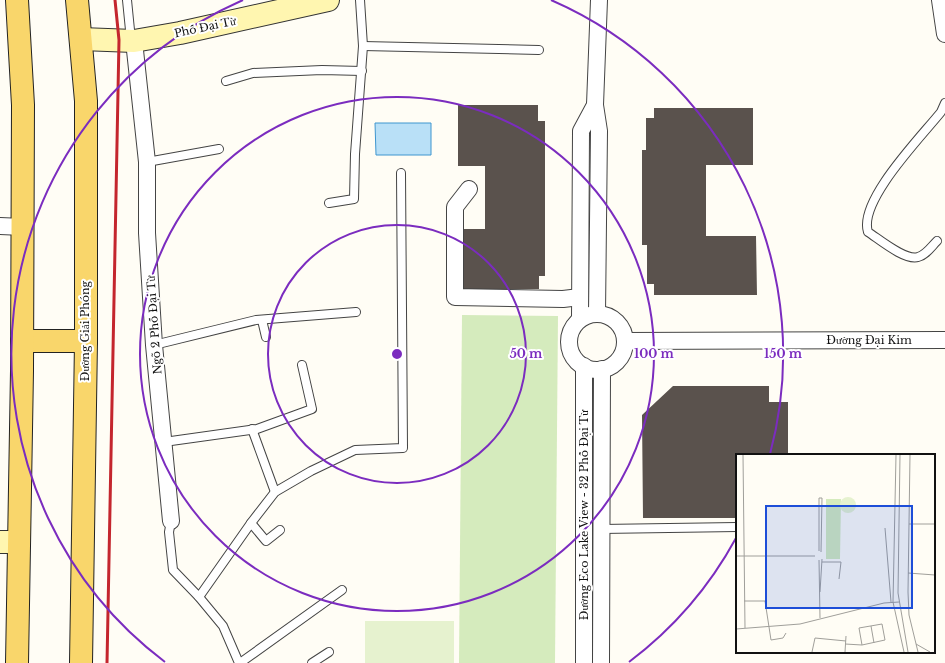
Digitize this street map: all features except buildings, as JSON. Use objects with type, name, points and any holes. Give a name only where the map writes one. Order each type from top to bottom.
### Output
[{"type":"main road","points":[[17,0],[23,105],[22,341],[9,542],[17,663]]},
{"type":"main road","name":"Đường Giải Phóng","points":[[77,0],[86,101],[86,341],[82,663]]},
{"type":"main road","points":[[22,341],[86,341]]},
{"type":"street","name":"Phố Đại Từ","points":[[81,39],[134,41],[180,33],[272,9],[328,0]]},
{"type":"street","points":[[597,314],[599,130],[595,100],[599,0]]},
{"type":"street","points":[[940,0],[945,34]]},
{"type":"street","name":"Ngõ 2 Phố Đại Từ","points":[[134,41],[147,162],[147,233],[154,345],[171,521]]},
{"type":"street","points":[[580,319],[597,314],[613,319],[624,332],[626,341],[625,349],[616,362],[602,369],[584,366],[574,357],[569,344],[570,334],[580,319],[581,130],[595,100]]},
{"type":"street","points":[[469,189],[455,207],[455,297],[563,299],[580,297]]},
{"type":"street","points":[[0,226],[22,227]]},
{"type":"street","name":"Đường Đại Kim","points":[[626,341],[945,340]]},
{"type":"street","name":"Đường Eco Lake View - 32 Phố Đại Từ","points":[[584,366],[584,663]]},
{"type":"street","name":"Đường Eco Lake View - 32 Phố Đại Từ","points":[[601,663],[602,369]]},
{"type":"lane","points":[[127,0],[130,30],[134,41]]},
{"type":"lane","points":[[329,203],[354,200],[355,154],[363,46],[360,0]]},
{"type":"lane","points":[[363,46],[539,50]]},
{"type":"lane","points":[[226,82],[253,73],[322,70],[362,71]]},
{"type":"lane","points":[[937,241],[925,254],[917,258],[907,258],[868,232],[866,225],[867,216],[876,193],[941,112],[945,103]]},
{"type":"lane","points":[[147,162],[219,149]]},
{"type":"lane","points":[[199,597],[250,523],[275,492],[311,471],[355,450],[402,448],[402,173]]},
{"type":"lane","points":[[154,345],[262,320],[356,312]]},
{"type":"lane","points":[[262,320],[266,337]]},
{"type":"lane","points":[[164,442],[252,429],[312,409],[302,365]]},
{"type":"lane","points":[[252,429],[275,492]]},
{"type":"lane","name":"Ngõ 2 Phố Đại Từ","points":[[171,521],[169,532],[174,570],[223,626],[240,663]]},
{"type":"lane","points":[[250,523],[266,541],[280,530]]},
{"type":"lane","points":[[601,529],[736,527]]},
{"type":"lane","points":[[240,663],[342,590]]},
{"type":"lane","points":[[312,663],[329,652]]},
{"type":"green space","points":[[462,315],[558,316],[555,663],[459,663]]},
{"type":"green space","points":[[365,621],[454,621],[454,663],[365,663]]},
{"type":"water","points":[[375,123],[431,123],[431,155],[376,155]]},
{"type":"railway","points":[[107,663],[119,40],[115,0]]}]
